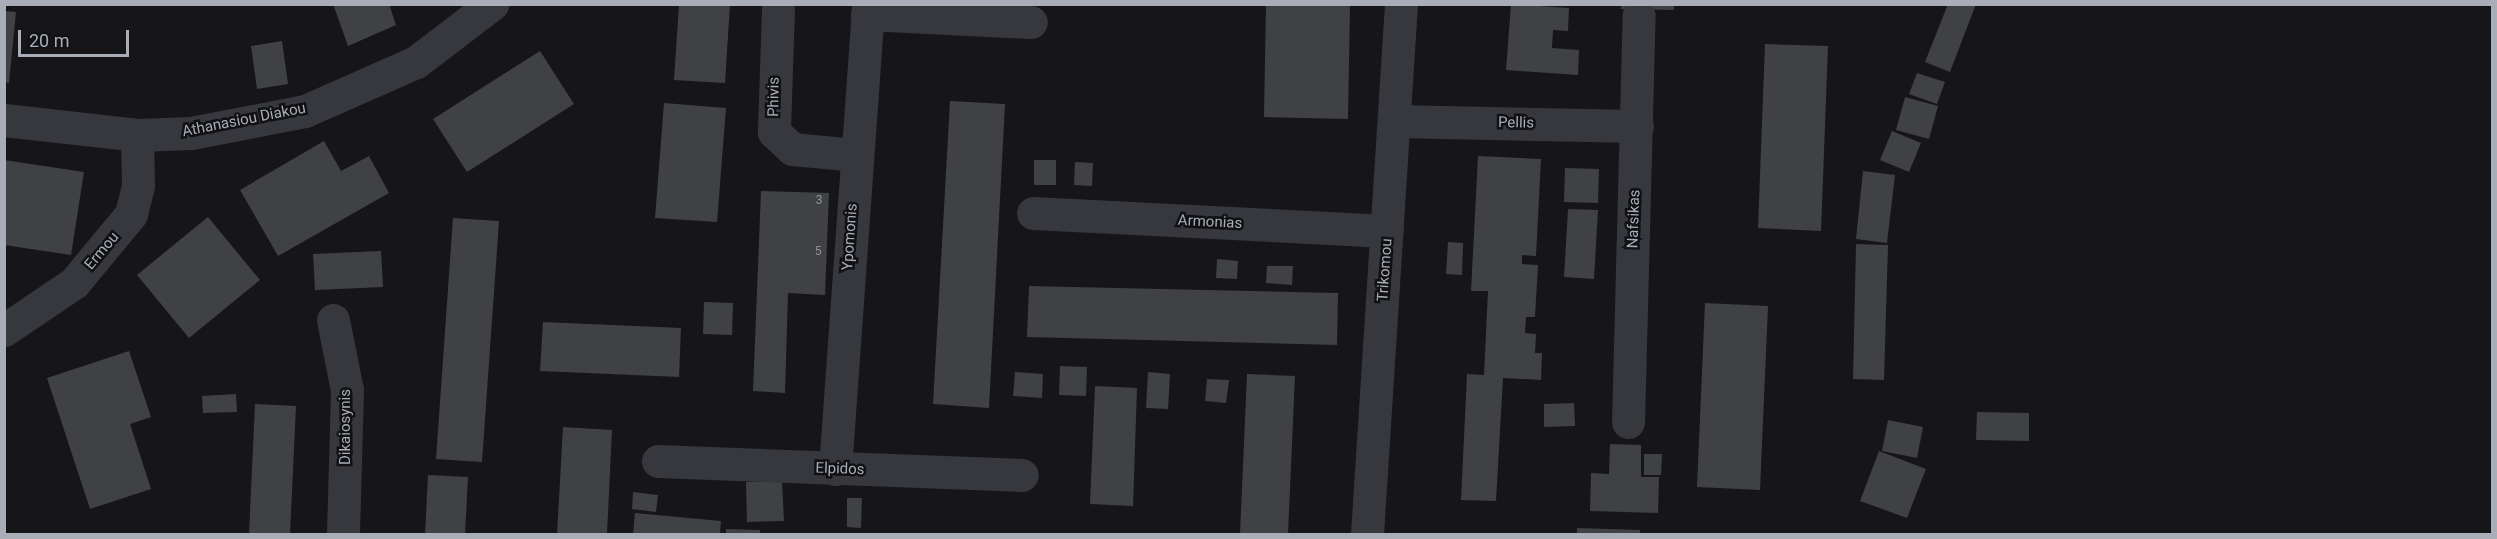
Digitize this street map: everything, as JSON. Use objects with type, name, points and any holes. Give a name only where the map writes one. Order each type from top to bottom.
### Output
[{"type":"street","name":"Athanasiou Diakou","points":[[4,120],[137,135],[191,133],[305,111],[416,62],[492,4]]},
{"type":"street","name":"Trikomou","points":[[1372,534],[1401,4]]},
{"type":"street","name":"Phivis","points":[[778,9],[774,132],[792,149],[855,155]]},
{"type":"street","points":[[867,9],[1031,22]]},
{"type":"street","name":"Ypomonis","points":[[835,469],[855,155],[867,9]]},
{"type":"street","name":"Nafsikas","points":[[1628,422],[1639,15]]},
{"type":"street","name":"Pellis","points":[[1394,121],[1637,126]]},
{"type":"street","name":"Ermou","points":[[4,330],[74,283],[131,214],[138,186],[137,135]]},
{"type":"street","name":"Armonias","points":[[1033,213],[1387,231]]},
{"type":"street","name":"Dikaiosynis","points":[[333,320],[347,390],[343,534]]},
{"type":"street","name":"Elpidos","points":[[658,461],[1022,476]]},
{"type":"building","points":[[333,4],[389,4],[396,25],[348,46]]},
{"type":"building","points":[[679,4],[730,4],[725,83],[674,80]]},
{"type":"building","points":[[1266,4],[1350,6],[1348,119],[1264,117]]},
{"type":"building","points":[[1511,4],[1569,8],[1568,31],[1553,30],[1552,48],[1579,50],[1578,75],[1506,70]]},
{"type":"building","points":[[1622,4],[1674,4],[1674,10],[1621,9]]},
{"type":"building","points":[[1948,4],[1976,4],[1950,72],[1925,62]]},
{"type":"building","points":[[4,11],[16,12],[9,83],[4,82]]},
{"type":"building","points":[[282,41],[288,84],[257,89],[251,46]]},
{"type":"building","points":[[1765,44],[1828,46],[1821,231],[1758,228]]},
{"type":"building","points":[[540,51],[574,104],[467,172],[433,119]]},
{"type":"building","points":[[1917,73],[1945,82],[1937,104],[1909,94]]},
{"type":"building","points":[[1905,97],[1938,106],[1929,139],[1896,130]]},
{"type":"building","points":[[950,101],[1005,104],[989,408],[933,404]]},
{"type":"building","points":[[664,103],[726,108],[717,222],[655,218]]},
{"type":"building","points":[[1892,131],[1921,143],[1909,172],[1880,160]]},
{"type":"building","points":[[324,141],[341,171],[369,156],[389,193],[278,256],[240,190]]},
{"type":"building","points":[[1478,156],[1541,159],[1536,256],[1522,255],[1522,264],[1538,265],[1535,317],[1526,317],[1525,333],[1536,334],[1535,353],[1542,353],[1541,380],[1503,378],[1496,501],[1461,500],[1467,374],[1484,375],[1488,291],[1471,291]]},
{"type":"building","points":[[4,160],[84,172],[71,255],[4,245]]},
{"type":"building","points":[[1034,160],[1056,160],[1056,185],[1034,185]]},
{"type":"building","points":[[1075,162],[1093,163],[1092,186],[1074,185]]},
{"type":"building","points":[[1565,168],[1599,169],[1598,203],[1564,202]]},
{"type":"building","points":[[1863,171],[1895,175],[1887,243],[1856,239]]},
{"type":"building","points":[[761,191],[829,193],[825,295],[788,293],[785,393],[753,391]]},
{"type":"building","points":[[1568,209],[1598,210],[1594,279],[1564,277]]},
{"type":"building","points":[[208,217],[260,280],[189,338],[137,275]]},
{"type":"building","points":[[453,218],[499,221],[482,462],[436,459]]},
{"type":"building","points":[[1448,242],[1463,243],[1462,275],[1446,274]]},
{"type":"building","points":[[1856,244],[1888,245],[1884,380],[1853,379]]},
{"type":"building","points":[[381,251],[383,287],[315,290],[313,254]]},
{"type":"building","points":[[1217,259],[1238,261],[1237,279],[1216,278]]},
{"type":"building","points":[[1267,266],[1293,266],[1292,285],[1266,283]]},
{"type":"building","points":[[1029,286],[1338,293],[1337,345],[1027,337]]},
{"type":"building","points":[[704,302],[733,303],[732,335],[703,334]]},
{"type":"building","points":[[1705,303],[1768,306],[1760,490],[1697,487]]},
{"type":"building","points":[[543,322],[681,328],[679,377],[540,371]]},
{"type":"building","points":[[129,351],[151,417],[130,424],[151,489],[90,509],[47,378]]},
{"type":"building","points":[[1060,366],[1087,367],[1086,396],[1059,395]]},
{"type":"building","points":[[1015,372],[1043,374],[1042,398],[1013,396]]},
{"type":"building","points":[[1148,372],[1170,374],[1168,409],[1146,408]]},
{"type":"building","points":[[1247,374],[1295,376],[1288,534],[1240,534]]},
{"type":"building","points":[[1207,379],[1229,380],[1226,403],[1205,401]]},
{"type":"building","points":[[1095,386],[1137,388],[1133,506],[1090,504]]},
{"type":"building","points":[[236,394],[237,412],[203,413],[202,396]]},
{"type":"building","points":[[1574,403],[1575,426],[1544,427],[1544,404]]},
{"type":"building","points":[[255,404],[296,406],[290,534],[249,534]]},
{"type":"building","points":[[1977,412],[2029,413],[2029,441],[1976,440]]},
{"type":"building","points":[[1888,420],[1923,427],[1917,458],[1882,451]]},
{"type":"building","points":[[563,427],[612,430],[607,534],[557,534]]},
{"type":"building","points":[[1610,444],[1641,445],[1641,477],[1659,477],[1658,513],[1590,511],[1591,473],[1609,474]]},
{"type":"building","points":[[1879,451],[1926,469],[1907,518],[1860,501]]},
{"type":"building","points":[[1644,454],[1662,454],[1661,475],[1644,475]]},
{"type":"building","points":[[428,475],[468,477],[465,534],[425,534]]},
{"type":"building","points":[[782,481],[784,521],[747,522],[746,482]]},
{"type":"building","points":[[633,492],[658,495],[656,512],[632,509]]},
{"type":"building","points":[[847,498],[862,498],[861,528],[847,527]]},
{"type":"building","points":[[635,513],[721,521],[720,534],[633,534]]},
{"type":"building","points":[[1577,528],[1640,530],[1640,534],[1577,534]]},
{"type":"building","points":[[726,529],[760,530],[760,534],[726,534]]}]
